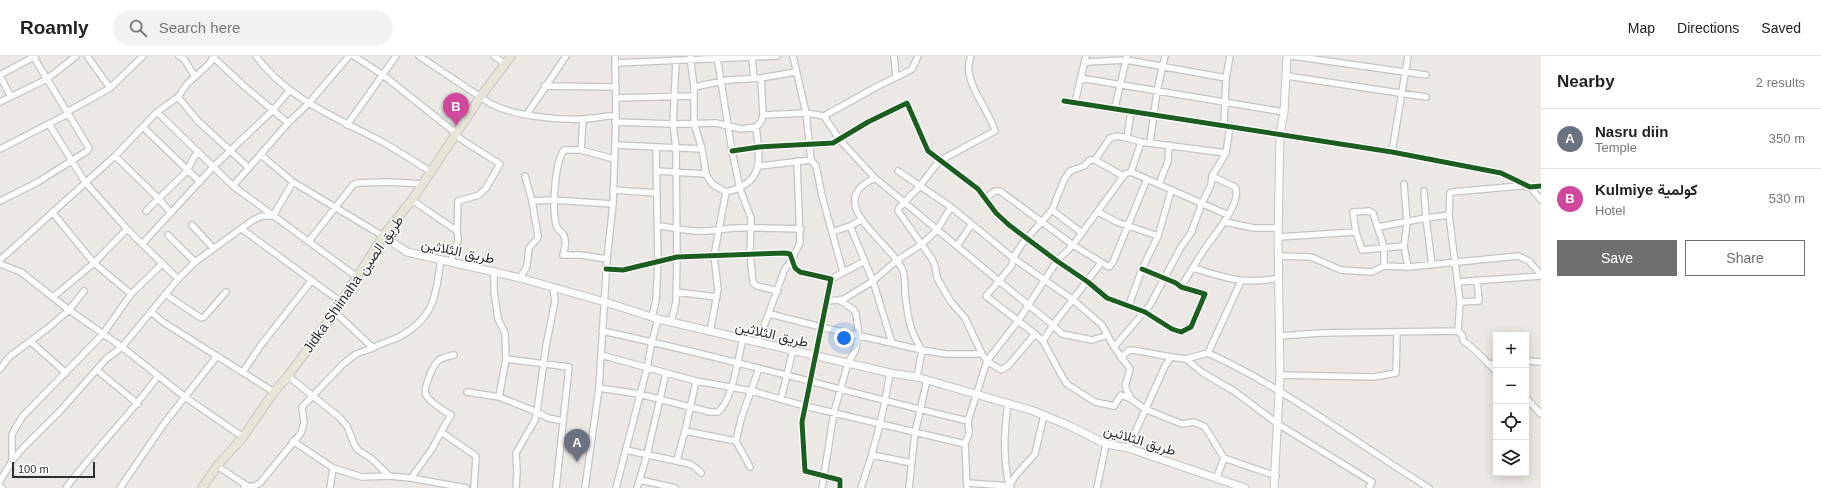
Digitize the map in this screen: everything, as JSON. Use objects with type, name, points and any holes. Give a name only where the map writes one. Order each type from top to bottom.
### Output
[{"type":"main road","name":"Jidka Shiinaha طريق الصين","points":[[202,488],[217,466],[243,437],[274,392],[288,376],[335,312],[383,236],[424,184],[481,96],[511,56]]},
{"type":"main road","points":[[1274,488],[1276,476],[1278,390],[1280,375],[1278,228],[1280,134],[1284,112],[1287,56]]},
{"type":"main road","name":"طريق الثلاثين","points":[[383,236],[407,252],[494,271],[605,302],[655,318],[814,356],[890,373],[917,377],[976,393],[1044,415],[1072,426],[1106,444],[1128,448],[1217,477],[1245,488]]},
{"type":"street","points":[[0,201],[38,182],[71,162],[89,148],[34,56],[0,75],[11,97]]},
{"type":"street","points":[[0,102],[47,79],[76,56]]},
{"type":"street","points":[[87,56],[110,88]]},
{"type":"street","points":[[0,149],[49,124],[110,88],[143,56]]},
{"type":"street","points":[[179,56],[184,59],[195,77]]},
{"type":"street","points":[[256,56],[263,66],[308,104],[379,140],[431,172]]},
{"type":"street","points":[[233,186],[262,155],[288,123],[308,104],[349,56]]},
{"type":"street","points":[[354,56],[383,75],[457,135],[500,164],[486,188],[479,195],[458,201],[458,240],[452,261]]},
{"type":"street","points":[[347,125],[396,56]]},
{"type":"street","points":[[494,56],[506,64]]},
{"type":"street","points":[[527,114],[544,86],[566,56]]},
{"type":"street","points":[[585,488],[599,388],[606,269],[614,190],[616,115],[615,56]]},
{"type":"street","points":[[616,63],[690,58],[752,58],[777,56]]},
{"type":"street","points":[[793,56],[806,113],[811,160],[816,166],[843,272]]},
{"type":"street","points":[[894,56],[896,76]]},
{"type":"street","points":[[763,115],[806,113],[824,116],[896,76],[912,69],[918,56]]},
{"type":"street","points":[[971,56],[967,64],[972,83],[995,131],[939,161],[919,187],[899,208],[899,214],[922,244],[935,266],[937,278],[951,302],[965,318],[982,354],[988,361],[1001,370],[1008,366],[1035,334]]},
{"type":"street","points":[[1150,143],[1157,91],[1165,56]]},
{"type":"street","points":[[1114,347],[1145,312],[1181,247],[1191,233],[1202,203],[1212,185],[1212,176],[1226,153],[1226,78],[1230,56]]},
{"type":"street","points":[[1292,56],[1426,75]]},
{"type":"street","points":[[1392,152],[1404,72],[1408,56]]},
{"type":"street","points":[[0,260],[115,156],[157,112],[178,97],[187,84],[209,64],[213,57],[244,86],[288,123]]},
{"type":"street","points":[[422,57],[502,110],[516,113],[583,119],[616,115]]},
{"type":"street","points":[[717,57],[732,151],[740,189],[750,215],[750,253],[754,284],[756,286],[778,291]]},
{"type":"street","points":[[690,58],[694,87],[694,123],[702,149],[706,174],[712,184],[726,192],[740,189],[755,176],[759,166],[759,147],[756,127]]},
{"type":"street","points":[[752,58],[754,78]]},
{"type":"street","points":[[1115,108],[1126,58]]},
{"type":"street","points":[[1075,102],[1085,59],[1126,58],[1163,68],[1226,78]]},
{"type":"street","points":[[671,322],[676,302],[677,257],[676,148],[673,124],[676,60]]},
{"type":"street","points":[[694,87],[721,81],[761,78],[796,72]]},
{"type":"street","points":[[1287,76],[1426,97]]},
{"type":"street","points":[[615,122],[673,124],[716,123],[741,129],[756,127],[761,122],[763,115],[761,78]]},
{"type":"street","points":[[1080,78],[1284,112]]},
{"type":"street","points":[[544,86],[616,87]]},
{"type":"street","points":[[143,244],[213,167],[273,110],[290,90]]},
{"type":"street","points":[[616,98],[694,96]]},
{"type":"street","points":[[178,97],[198,121],[249,168]]},
{"type":"street","points":[[1064,100],[1392,152],[1501,173],[1530,187],[1541,200]]},
{"type":"street","points":[[732,151],[759,147],[833,143],[868,122],[907,103],[924,145],[928,151],[939,161],[978,189],[996,213],[1027,239],[1088,282],[1107,298],[1145,312],[1172,329],[1182,332],[1191,327],[1205,294],[1181,287],[1165,278],[1142,269]]},
{"type":"street","points":[[1127,138],[1131,111]]},
{"type":"street","points":[[157,112],[233,186],[357,276]]},
{"type":"street","points":[[824,116],[839,139],[875,178],[1062,334],[1092,340],[1108,335]]},
{"type":"street","points":[[581,150],[583,119]]},
{"type":"street","points":[[49,124],[71,162],[85,182],[127,229],[178,279]]},
{"type":"street","points":[[143,127],[200,182]]},
{"type":"street","points":[[1095,160],[1110,138],[1117,136],[1141,142],[1226,153]]},
{"type":"street","points":[[1010,487],[967,486],[965,444],[969,433],[968,421],[976,393],[988,361],[1018,321],[1057,261],[1073,245],[1123,176],[1131,172],[1141,142]]},
{"type":"street","points":[[1159,184],[1168,161],[1169,145]]},
{"type":"street","points":[[615,146],[702,149]]},
{"type":"street","points":[[616,488],[639,394],[647,368],[655,318],[658,263],[656,148]]},
{"type":"street","points":[[607,259],[580,255],[563,256],[565,248],[564,236],[557,227],[553,200],[557,170],[562,152],[567,149],[581,150],[614,159]]},
{"type":"street","points":[[146,211],[187,171],[194,157],[199,152]]},
{"type":"street","points":[[262,155],[293,182],[383,236]]},
{"type":"street","points":[[115,156],[158,198],[171,213]]},
{"type":"street","points":[[759,166],[811,160]]},
{"type":"street","points":[[1123,176],[1095,160],[1090,160],[1084,166],[1070,171],[1064,180],[1052,210],[1027,239],[1013,258],[1012,265],[986,296],[1043,341],[1063,378],[1080,393],[1095,402],[1114,406],[1121,395],[1131,399],[1145,409],[1182,424],[1194,422],[1205,427],[1224,458],[1276,476]]},
{"type":"street","points":[[758,343],[770,314],[784,271],[792,260],[800,243],[801,230],[797,161]]},
{"type":"street","points":[[656,171],[706,174]]},
{"type":"street","points":[[898,171],[919,187],[951,207],[1013,258],[1072,299],[1102,325],[1114,347],[1130,369],[1125,386],[1131,399]]},
{"type":"street","points":[[1131,172],[1228,215]]},
{"type":"street","points":[[520,278],[527,266],[529,248],[537,240],[538,236],[532,201],[525,176]]},
{"type":"street","points":[[1181,287],[1205,247],[1224,222],[1236,198],[1237,189],[1235,187],[1212,176]]},
{"type":"street","points":[[875,178],[860,188],[854,198],[856,210],[861,220],[896,261],[903,272],[911,331],[922,350],[917,377]]},
{"type":"street","points":[[986,198],[994,191],[1000,191],[1073,245],[1106,266],[1111,266],[1147,179]]},
{"type":"street","points":[[273,216],[293,182]]},
{"type":"street","points":[[309,241],[356,182],[424,184]]},
{"type":"street","points":[[1404,184],[1407,223],[1404,246],[1408,267]]},
{"type":"street","points":[[1493,368],[1470,344],[1464,342],[1462,335],[1458,331],[1460,302],[1449,215],[1452,192],[1520,186],[1541,186]]},
{"type":"street","points":[[614,190],[656,193]]},
{"type":"street","points":[[1129,305],[1142,269],[1158,236],[1171,190]]},
{"type":"street","points":[[1424,191],[1432,265]]},
{"type":"street","points":[[710,332],[717,297],[714,256],[726,192]]},
{"type":"street","points":[[412,200],[457,231]]},
{"type":"street","points":[[532,201],[553,200],[613,204]]},
{"type":"street","points":[[826,301],[844,299],[873,281],[896,261],[922,244],[937,230],[951,207]]},
{"type":"street","points":[[1052,210],[1082,233]]},
{"type":"street","points":[[1384,266],[1384,247],[1373,213],[1369,211],[1353,212],[1356,232],[1362,250],[1384,247],[1404,246]]},
{"type":"street","points":[[52,212],[94,263],[131,294]]},
{"type":"street","points":[[1098,212],[1117,222],[1158,236]]},
{"type":"street","points":[[1378,227],[1449,215]]},
{"type":"street","points":[[0,481],[12,461],[61,410],[106,359],[122,346],[178,279],[195,262],[213,248],[262,216],[273,216]]},
{"type":"street","points":[[832,232],[850,226],[861,220]]},
{"type":"street","points":[[1224,222],[1254,228],[1278,228]]},
{"type":"street","points":[[192,225],[213,248]]},
{"type":"street","points":[[957,246],[971,225]]},
{"type":"street","points":[[658,226],[676,227],[694,231],[718,231],[751,228],[801,230]]},
{"type":"street","points":[[850,226],[873,281],[892,343]]},
{"type":"street","points":[[53,297],[94,263],[127,229]]},
{"type":"street","points":[[242,229],[341,302]]},
{"type":"street","points":[[1278,237],[1356,232]]},
{"type":"street","points":[[168,235],[195,262]]},
{"type":"street","points":[[606,269],[623,270],[658,263],[677,257],[750,253],[785,253],[790,254],[795,268],[800,272],[831,279],[865,261]]},
{"type":"street","points":[[1278,256],[1311,256],[1340,270],[1372,272],[1384,266],[1408,267],[1518,256],[1529,261],[1541,276]]},
{"type":"street","points":[[217,466],[245,486],[252,487],[260,483],[301,433],[304,423],[302,407],[337,370],[356,354],[404,334],[427,316],[435,294],[441,260]]},
{"type":"street","points":[[1043,341],[1072,299],[1088,282],[1101,263]]},
{"type":"street","points":[[0,264],[21,272],[69,310],[122,346],[185,397],[243,437]]},
{"type":"street","points":[[12,461],[12,434],[22,417],[103,334],[131,294],[162,264]]},
{"type":"street","points":[[1193,268],[1231,280],[1241,281],[1279,278]]},
{"type":"street","points":[[494,271],[494,290],[498,319],[505,333],[506,359],[499,397]]},
{"type":"street","points":[[1458,282],[1541,276]]},
{"type":"street","points":[[831,279],[822,327],[814,356],[811,381],[802,427],[805,470],[840,480],[840,488]]},
{"type":"street","points":[[243,372],[261,345],[312,280]]},
{"type":"street","points":[[1460,302],[1479,301],[1477,280]]},
{"type":"street","points":[[1208,353],[1241,281]]},
{"type":"street","points":[[516,488],[516,454],[536,420],[545,364],[546,346],[555,301],[553,288]]},
{"type":"street","points":[[0,369],[9,356],[48,328],[69,310],[84,291]]},
{"type":"street","points":[[165,294],[201,318],[204,317],[226,292]]},
{"type":"street","points":[[676,292],[717,297]]},
{"type":"street","points":[[822,488],[834,412],[848,363],[855,351],[859,336],[856,314],[854,310],[839,300]]},
{"type":"street","points":[[151,312],[163,322],[274,392]]},
{"type":"street","points":[[335,312],[373,348]]},
{"type":"street","points":[[770,314],[922,350],[946,354],[982,354]]},
{"type":"street","points":[[602,331],[652,341],[737,364],[788,374],[885,401],[968,421]]},
{"type":"street","points":[[1280,336],[1320,333],[1458,331]]},
{"type":"street","points":[[1280,375],[1374,377],[1396,373],[1396,333]]},
{"type":"street","points":[[599,388],[639,394],[710,412],[718,412],[724,406],[731,388],[743,339]]},
{"type":"street","points":[[30,341],[66,373]]},
{"type":"street","points":[[780,399],[788,374],[793,350]]},
{"type":"street","points":[[1121,358],[1128,350],[1186,358],[1208,353],[1278,390],[1429,488]]},
{"type":"street","points":[[411,478],[432,449],[451,415],[426,396],[425,387],[436,363],[442,359],[454,355]]},
{"type":"street","points":[[601,355],[696,381],[752,391],[880,425],[965,444]]},
{"type":"street","points":[[120,488],[163,425],[216,356]]},
{"type":"street","points":[[1128,448],[1145,409],[1171,357]]},
{"type":"street","points":[[1186,358],[1202,373],[1234,391],[1278,424],[1372,482],[1369,488]]},
{"type":"street","points":[[506,359],[569,367],[556,488]]},
{"type":"street","points":[[1529,361],[1541,362]]},
{"type":"street","points":[[1488,364],[1493,363]]},
{"type":"street","points":[[750,467],[736,441],[741,419],[759,368]]},
{"type":"street","points":[[97,370],[138,404]]},
{"type":"street","points":[[637,488],[647,455],[666,373]]},
{"type":"street","points":[[861,488],[880,425],[890,373]]},
{"type":"street","points":[[66,488],[78,471],[138,404],[158,376]]},
{"type":"street","points":[[288,376],[340,417],[347,426],[358,450],[372,459],[389,476]]},
{"type":"street","points":[[909,488],[915,433],[927,380]]},
{"type":"street","points":[[677,460],[696,381]]},
{"type":"street","points":[[467,392],[499,397],[522,405],[548,418],[563,421]]},
{"type":"street","points":[[1529,401],[1541,414]]},
{"type":"street","points":[[1008,403],[1004,441],[1005,467],[1010,487]]},
{"type":"street","points":[[1010,487],[1016,475],[1035,454],[1044,415]]},
{"type":"street","points":[[685,430],[736,441]]},
{"type":"street","points":[[441,432],[476,456],[474,488]]},
{"type":"street","points":[[293,441],[333,468],[362,477],[389,476],[411,478],[466,488]]},
{"type":"street","points":[[1097,488],[1106,444]]},
{"type":"street","points":[[626,450],[677,460],[696,468],[701,473]]},
{"type":"street","points":[[872,455],[912,463]]},
{"type":"street","points":[[1217,477],[1224,458]]},
{"type":"street","points":[[330,488],[333,468]]},
{"type":"street","points":[[640,480],[675,488]]},
{"type":"cycle path","points":[[1064,101],[1392,152],[1501,173],[1530,187],[1541,186]]},
{"type":"cycle path","points":[[732,151],[759,147],[833,143],[868,122],[907,103],[928,151],[978,189],[996,213],[1009,225],[1088,282],[1107,298],[1145,312],[1172,329],[1181,332],[1191,327],[1205,294],[1181,287],[1176,283],[1142,269]]},
{"type":"cycle path","points":[[606,269],[623,270],[677,257],[785,253],[790,254],[795,268],[800,272],[831,279],[802,422],[805,471],[840,480],[840,488]]},
{"type":"place","name":"Kulmiye كولمية","points":[[456,126]]},
{"type":"place","name":"Nasru diin","points":[[577,462]]}]
